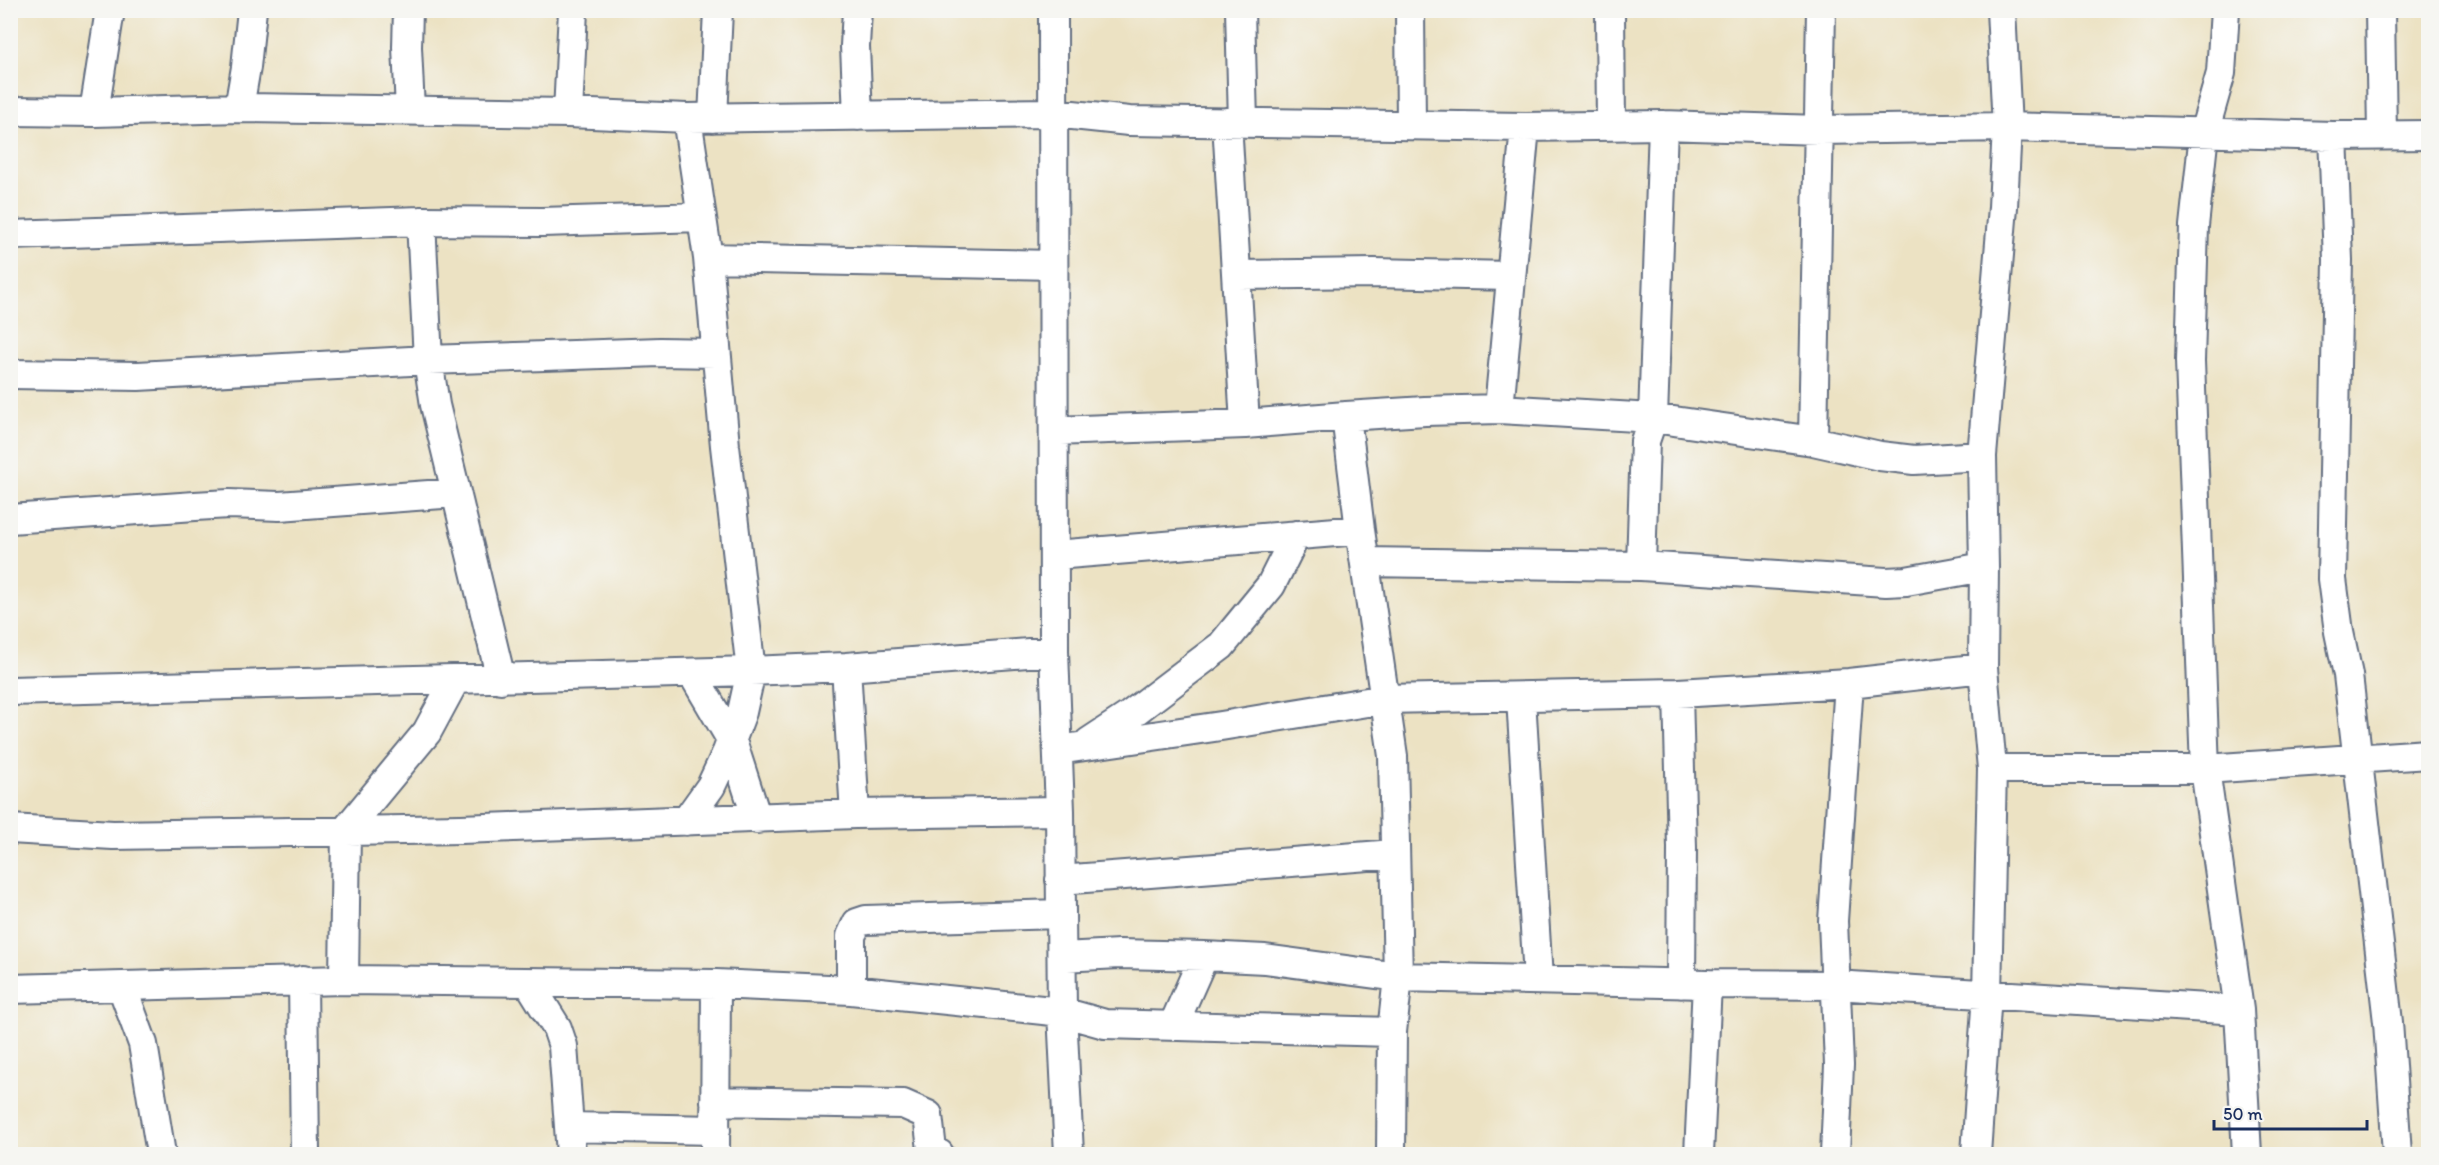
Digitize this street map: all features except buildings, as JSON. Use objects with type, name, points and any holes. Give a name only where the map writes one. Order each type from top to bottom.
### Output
[{"type":"street","points":[[94,112],[110,10]]},
{"type":"street","points":[[239,108],[252,10]]},
{"type":"street","points":[[408,10],[410,110]]},
{"type":"street","points":[[568,113],[573,10]]},
{"type":"street","points":[[686,821],[711,786],[732,741],[751,671],[716,353],[708,258],[701,217],[700,118],[718,10]]},
{"type":"street","points":[[856,10],[858,116]]},
{"type":"street","points":[[1053,10],[1054,651],[1071,748],[1060,811],[1061,1154]]},
{"type":"street","points":[[1240,10],[1235,122],[1237,275],[1245,424]]},
{"type":"street","points":[[1410,10],[1411,124]]},
{"type":"street","points":[[1610,10],[1611,125]]},
{"type":"street","points":[[1813,441],[1821,10]]},
{"type":"street","points":[[1976,1155],[1987,994],[1992,769],[1983,668],[1982,456],[2003,207],[2007,128],[2001,10]]},
{"type":"street","points":[[2225,10],[2221,74],[2204,133],[2194,226],[2190,361],[2205,769],[2239,1010],[2247,1155]]},
{"type":"street","points":[[2380,10],[2382,135]]},
{"type":"street","points":[[10,111],[94,112],[239,108],[568,113],[700,118],[1054,113],[1130,121],[1525,127],[1663,125],[1820,130],[2007,128],[2428,135]]},
{"type":"street","points":[[1641,566],[1645,441],[1653,418],[1663,125]]},
{"type":"street","points":[[1499,410],[1525,127]]},
{"type":"street","points":[[2333,135],[2338,260],[2332,579],[2339,632],[2348,675],[2388,1022],[2397,1155]]},
{"type":"street","points":[[10,235],[421,220],[542,222],[701,217]]},
{"type":"street","points":[[421,220],[428,360],[435,405],[501,679]]},
{"type":"street","points":[[708,258],[1053,265]]},
{"type":"street","points":[[1237,275],[1374,273],[1511,276]]},
{"type":"street","points":[[10,374],[138,376],[428,360],[660,352],[716,353]]},
{"type":"street","points":[[1054,431],[1245,424],[1425,411],[1499,410],[1653,418],[1813,441],[1880,456],[1914,460],[1982,456]]},
{"type":"street","points":[[1346,416],[1393,756],[1398,977],[1392,1032],[1391,1155]]},
{"type":"street","points":[[10,519],[217,504],[279,506],[456,493]]},
{"type":"street","points":[[1055,555],[1360,530]]},
{"type":"street","points":[[1071,748],[1130,715],[1221,646],[1271,585],[1296,535]]},
{"type":"street","points":[[1365,562],[1641,566],[1886,582],[1906,581],[1984,567]]},
{"type":"street","points":[[10,691],[751,671],[846,667],[1054,651]]},
{"type":"street","points":[[846,667],[855,814]]},
{"type":"street","points":[[1071,748],[1385,699],[1678,693],[1849,682],[1983,668]]},
{"type":"street","points":[[692,673],[732,741],[757,819]]},
{"type":"street","points":[[344,980],[346,830],[427,732],[454,680]]},
{"type":"street","points":[[1834,1155],[1839,1065],[1833,921],[1849,682]]},
{"type":"street","points":[[1678,693],[1682,848],[1694,984],[1699,1155]]},
{"type":"street","points":[[1521,698],[1538,979]]},
{"type":"street","points":[[1992,769],[2205,769],[2428,754]]},
{"type":"street","points":[[10,829],[113,834],[461,829],[855,814],[1060,811]]},
{"type":"street","points":[[1060,880],[1394,854]]},
{"type":"street","points":[[851,990],[851,936],[857,923],[866,920],[1061,914]]},
{"type":"street","points":[[1062,957],[1119,954],[1204,956],[1265,959],[1398,977],[1835,985],[2239,1010]]},
{"type":"street","points":[[1173,1026],[1204,956]]},
{"type":"street","points":[[303,980],[305,1155]]},
{"type":"street","points":[[10,989],[303,980],[716,984],[851,990],[1062,1012],[1105,1024],[1392,1032]]},
{"type":"street","points":[[529,983],[557,1028],[563,1046],[570,1141],[715,1142],[716,984]]},
{"type":"street","points":[[122,987],[143,1044],[161,1155]]},
{"type":"street","points":[[716,1101],[903,1104],[928,1114],[932,1150],[939,1155]]}]
